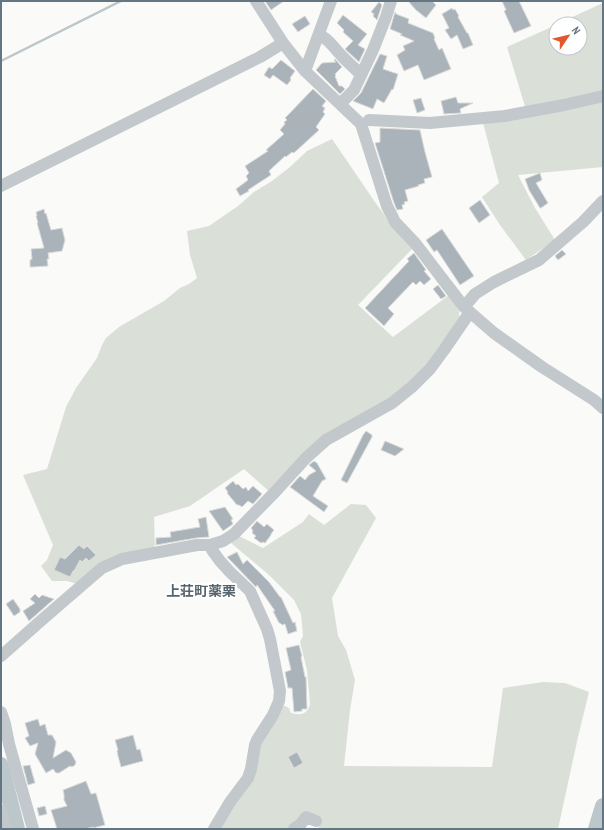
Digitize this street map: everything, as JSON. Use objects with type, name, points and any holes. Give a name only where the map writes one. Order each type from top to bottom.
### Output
[{"type":"street","points":[[256,1],[284,43],[307,66],[340,104],[361,124],[387,206],[395,222],[415,243],[467,310],[494,333],[542,367],[594,400],[603,408]]},
{"type":"street","points":[[307,66],[331,1]]},
{"type":"street","points":[[307,66],[320,46],[335,1]]},
{"type":"street","points":[[340,104],[354,90],[373,50],[391,1]]},
{"type":"street","points":[[323,37],[329,41],[341,56],[361,75]]},
{"type":"street","points":[[1,186],[260,57],[284,43]]},
{"type":"street","points":[[370,120],[430,123],[505,116],[603,96]]},
{"type":"street","points":[[1,656],[102,568],[122,559],[197,545],[210,545],[223,541],[234,534],[306,458],[326,440],[392,403],[413,386],[430,369],[444,350],[475,294],[494,282],[539,260],[583,222],[603,201]]},
{"type":"street","points":[[210,545],[220,561],[250,591],[267,629],[280,690],[279,701],[273,715],[257,740],[248,778],[230,802],[214,829]]},
{"type":"street","points":[[1,712],[33,829]]},
{"type":"street","points":[[1,811],[6,829]]},
{"type":"street","points":[[294,829],[301,824],[306,817],[316,821]]},
{"type":"shaded area","points":[[603,3],[603,167],[518,175],[535,208],[555,240],[526,260],[500,225],[482,197],[499,183],[482,119],[527,113],[507,47],[548,29],[548,56],[588,56],[588,16],[575,16]]},
{"type":"shaded area","points":[[332,139],[390,225],[413,248],[358,305],[393,337],[449,295],[459,311],[460,320],[420,375],[362,418],[271,493],[244,469],[190,506],[154,517],[155,550],[78,584],[67,581],[52,581],[41,566],[47,560],[53,545],[23,475],[47,469],[66,407],[76,388],[97,358],[106,338],[119,327],[164,301],[180,288],[197,278],[190,255],[187,231],[209,226],[238,206],[254,192],[272,181],[307,151]]},
{"type":"shaded area","points":[[351,504],[366,505],[376,518],[332,598],[338,636],[346,650],[355,680],[344,766],[492,767],[503,688],[543,682],[565,683],[589,692],[558,829],[318,829],[321,820],[290,829],[218,829],[258,744],[283,705],[289,708],[291,713],[300,714],[307,710],[310,704],[307,670],[300,642],[303,636],[301,614],[294,600],[269,575],[231,543],[239,536],[263,548],[303,522],[309,514],[324,525]]},
{"type":"building","points":[[265,1],[284,1],[271,10]]},
{"type":"building","points":[[408,1],[432,1],[436,5],[426,18]]},
{"type":"building","points":[[502,1],[519,1],[531,26],[514,33],[504,11],[506,10]]},
{"type":"building","points":[[379,2],[382,5],[377,20],[371,12]]},
{"type":"building","points":[[452,8],[453,10],[455,9],[459,16],[458,17],[468,33],[473,45],[463,49],[457,35],[451,39],[445,30],[449,28],[442,14]]},
{"type":"building","points":[[395,12],[396,14],[409,19],[408,23],[433,33],[439,50],[442,48],[451,69],[424,80],[418,65],[404,71],[397,55],[405,50],[403,46],[414,41],[390,29]]},
{"type":"building","points":[[343,15],[367,34],[358,45],[365,49],[359,62],[345,49],[353,41],[343,32],[344,30],[337,23]]},
{"type":"building","points":[[305,16],[310,24],[298,32],[292,24]]},
{"type":"building","points":[[380,54],[387,56],[383,69],[398,74],[393,90],[392,89],[384,103],[377,99],[373,109],[353,101],[361,93]]},
{"type":"building","points":[[335,59],[342,67],[335,74],[339,86],[342,86],[345,89],[340,94],[316,70],[322,63],[336,62],[334,60]]},
{"type":"building","points":[[281,60],[295,71],[287,85],[273,75],[270,79],[264,75],[269,67],[272,69]]},
{"type":"building","points":[[313,89],[326,101],[322,106],[325,108],[323,112],[325,114],[316,127],[319,130],[295,152],[292,152],[286,157],[285,156],[269,171],[271,175],[240,196],[236,189],[248,180],[246,176],[249,173],[245,166],[268,151],[266,150],[284,134],[280,130],[285,124],[284,122],[287,120],[285,118]]},
{"type":"building","points":[[456,97],[458,103],[473,103],[460,109],[461,113],[444,114],[441,101]]},
{"type":"building","points":[[421,98],[425,110],[417,113],[413,100]]},
{"type":"building","points":[[380,128],[420,130],[432,177],[424,179],[425,183],[418,185],[419,186],[405,190],[408,201],[404,202],[405,204],[402,205],[403,209],[397,210],[394,203],[375,143],[380,142]]},
{"type":"building","points":[[540,173],[542,180],[536,183],[548,203],[541,208],[529,190],[525,179]]},
{"type":"building","points":[[480,200],[490,215],[479,223],[469,208]]},
{"type":"building","points":[[44,209],[51,230],[62,228],[65,240],[62,251],[48,253],[48,266],[30,267],[30,260],[32,259],[31,249],[44,248],[37,223],[36,212]]},
{"type":"building","points":[[442,229],[474,276],[460,285],[437,250],[434,252],[426,240]]},
{"type":"building","points":[[562,250],[566,254],[558,260],[555,256]]},
{"type":"building","points":[[414,253],[426,270],[424,271],[431,279],[424,285],[420,281],[416,285],[413,282],[388,308],[394,314],[384,326],[365,308],[409,261],[407,259]]},
{"type":"building","points":[[438,285],[446,296],[441,299],[433,289]]},
{"type":"building","points":[[366,431],[372,435],[372,437],[347,483],[341,480]]},
{"type":"building","points":[[385,441],[404,449],[395,456],[381,450]]},
{"type":"building","points":[[314,461],[317,463],[326,479],[322,481],[313,496],[328,506],[324,512],[290,487],[300,476],[305,480],[309,475],[316,471],[309,465]]},
{"type":"building","points":[[233,481],[236,485],[238,484],[243,489],[246,487],[248,491],[253,486],[262,494],[253,504],[248,501],[242,507],[237,505],[227,493],[228,492],[225,488]]},
{"type":"building","points":[[225,507],[233,519],[231,520],[233,524],[223,531],[209,511]]},
{"type":"building","points":[[206,517],[209,537],[156,545],[156,538],[171,537],[170,532],[200,527],[198,519]]},
{"type":"building","points":[[257,521],[264,527],[267,524],[274,530],[265,543],[261,543],[254,538],[256,536],[252,533],[253,531],[251,528]]},
{"type":"building","points":[[79,545],[84,549],[87,546],[96,555],[89,561],[86,558],[82,562],[80,560],[70,577],[54,570],[60,557],[65,559]]},
{"type":"building","points":[[237,552],[243,564],[247,560],[269,582],[281,597],[293,623],[295,622],[297,631],[288,634],[285,624],[282,625],[279,623],[273,611],[275,611],[257,585],[256,587],[227,557]]},
{"type":"building","points":[[35,594],[39,598],[42,595],[54,599],[29,621],[23,611],[35,603],[30,599]]},
{"type":"building","points":[[13,599],[20,609],[20,612],[14,616],[6,604]]},
{"type":"building","points":[[299,645],[306,677],[307,709],[294,712],[292,688],[288,688],[285,672],[291,670],[286,648]]},
{"type":"building","points":[[38,719],[40,726],[45,724],[48,735],[52,735],[56,742],[53,758],[66,750],[71,753],[76,762],[75,765],[72,767],[70,766],[59,773],[56,773],[53,769],[46,773],[35,754],[38,743],[30,746],[25,738],[29,736],[25,723]]},
{"type":"building","points":[[133,735],[137,750],[140,749],[143,761],[121,767],[115,740]]},
{"type":"building","points":[[297,752],[303,763],[294,768],[288,757]]},
{"type":"building","points":[[30,765],[35,783],[28,785],[23,766]]},
{"type":"building","points":[[86,781],[91,794],[96,793],[105,825],[85,829],[57,829],[51,810],[67,806],[64,800],[63,790]]},
{"type":"building","points":[[45,806],[47,814],[39,816],[37,808]]},
{"type":"waterway","points":[[1,61],[121,1]]},
{"type":"waterway","points":[[1,765],[17,829]]},
{"type":"waterway","points":[[596,829],[603,806]]},
{"type":"district","name":"上荘町薬栗","points":[[201,591]]}]
